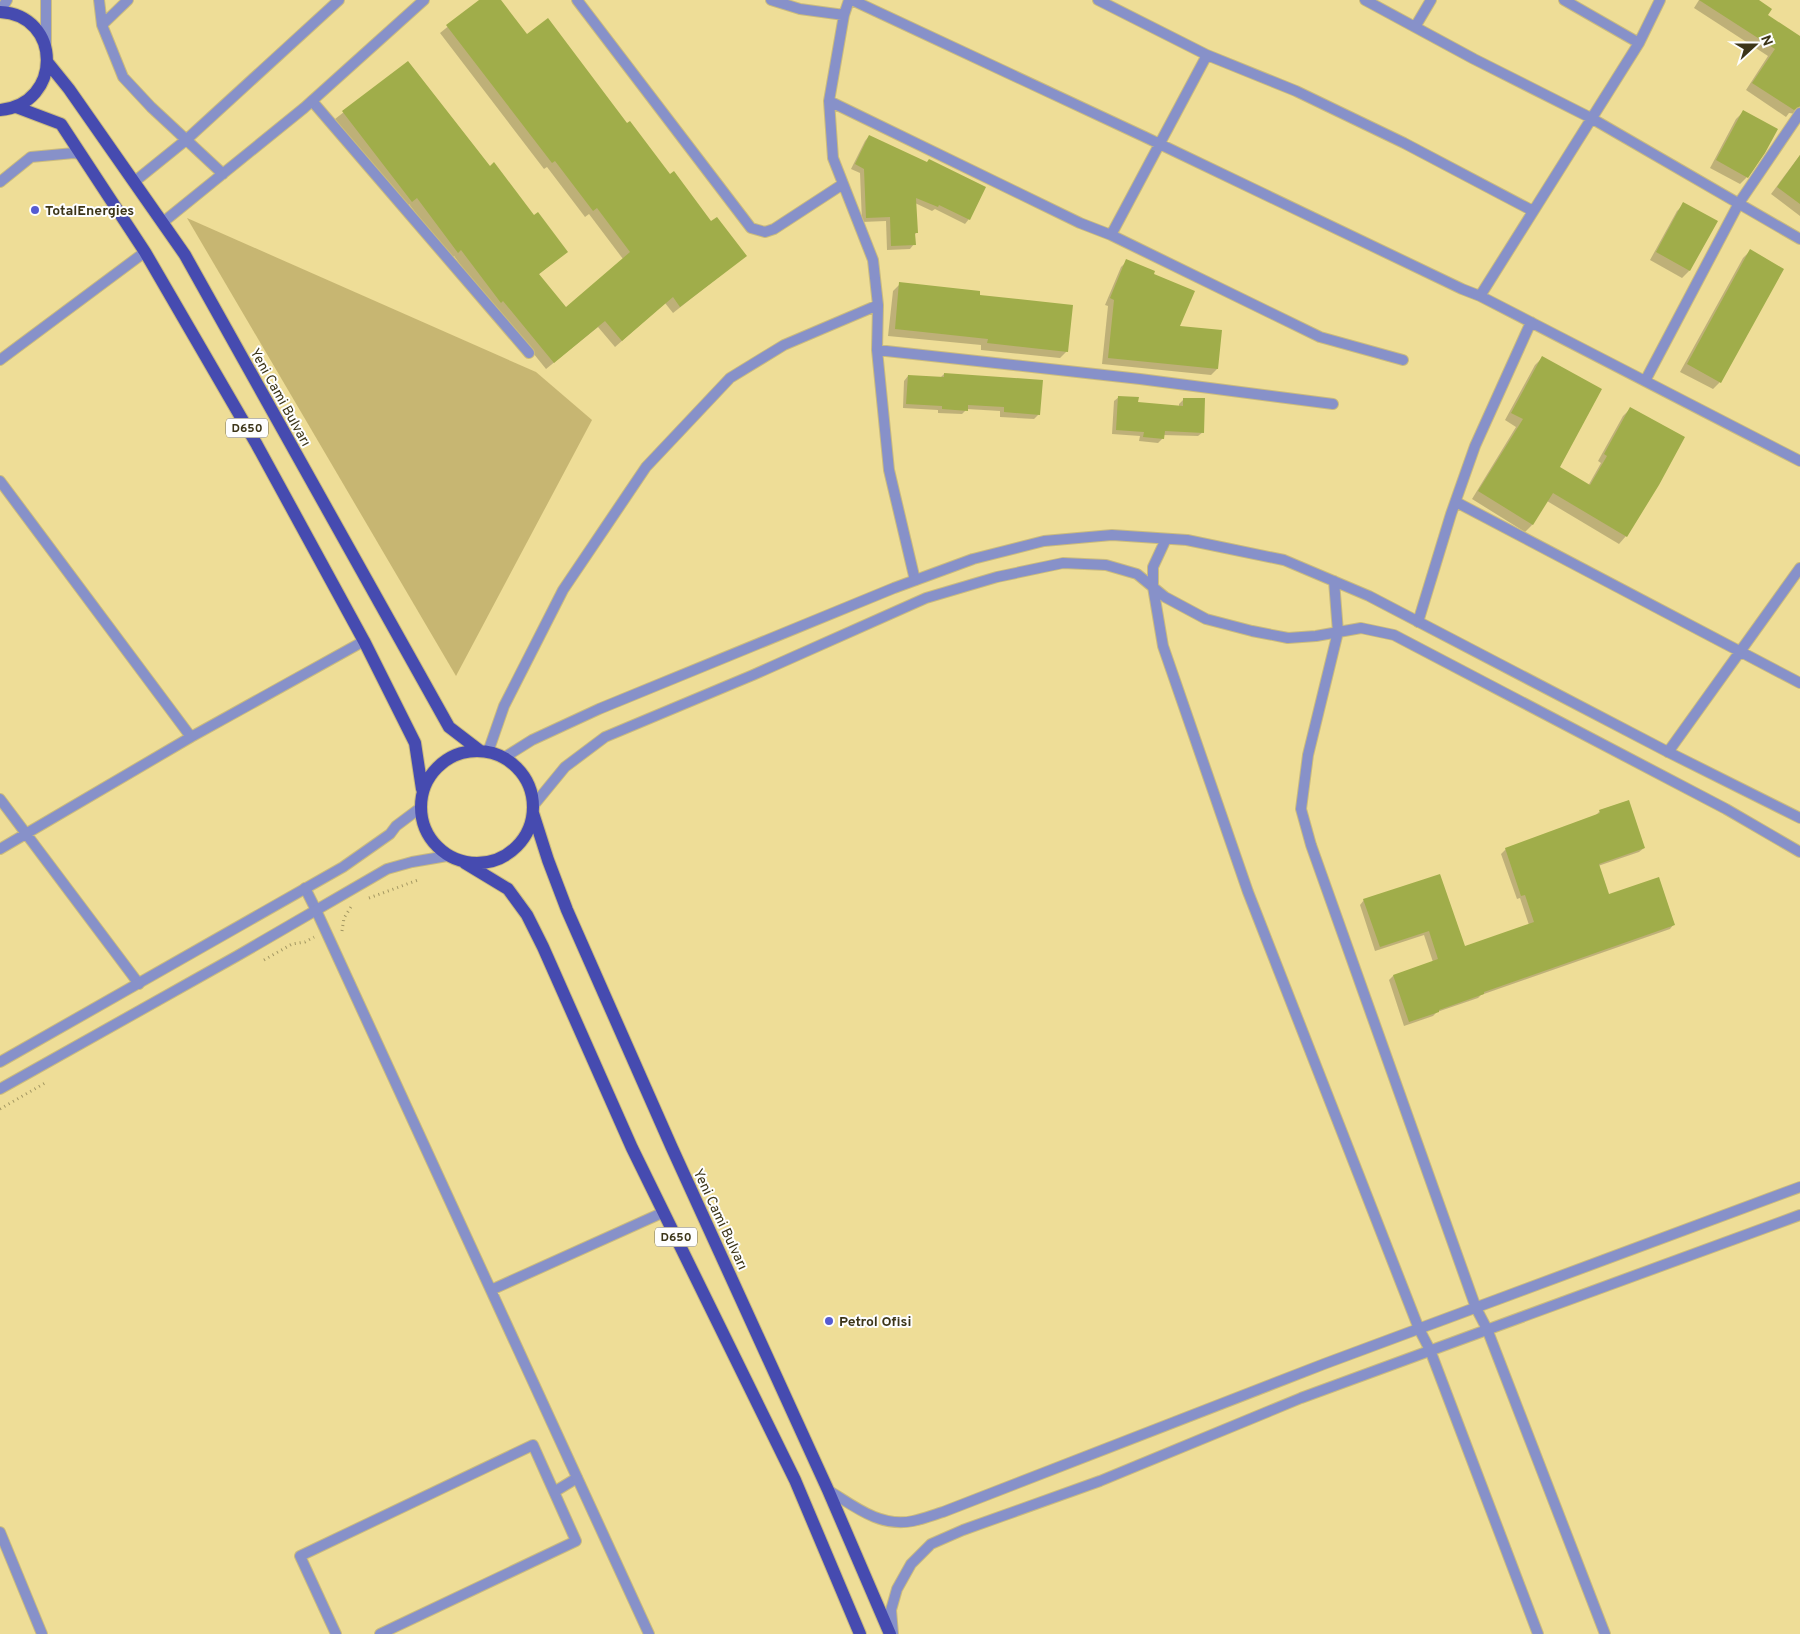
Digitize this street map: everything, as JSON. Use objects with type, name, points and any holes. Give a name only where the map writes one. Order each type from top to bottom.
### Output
[{"type":"main road","points":[[0,12],[21,17],[32,25],[41,36],[46,49],[48,63],[45,77],[38,90],[28,100],[16,107],[0,110]]},
{"type":"main road","name":"Yeni Cami Bulvarı","points":[[48,63],[134,182],[190,264],[449,728],[484,751]]},
{"type":"main road","name":"D650","points":[[16,107],[61,124],[146,252],[257,444],[364,641],[415,743],[422,789]]},
{"type":"main road","points":[[484,751],[505,757],[525,777],[532,794],[533,810],[530,831],[517,847],[502,858],[484,864],[465,863],[447,856],[433,843],[423,826],[420,808],[422,789],[431,773],[444,760],[461,752],[484,751]]},
{"type":"main road","name":"Yeni Cami Bulvarı","points":[[533,810],[548,860],[567,910],[891,1634]]},
{"type":"main road","name":"D650","points":[[465,863],[508,889],[527,916],[543,947],[632,1148],[796,1480],[860,1634]]},
{"type":"street","points":[[0,12],[7,0]]},
{"type":"street","points":[[46,0],[46,49]]},
{"type":"street","points":[[98,0],[102,26],[123,76],[151,107],[224,174]]},
{"type":"street","points":[[102,26],[128,0]]},
{"type":"street","points":[[134,182],[186,140],[325,15],[339,0]]},
{"type":"street","points":[[162,223],[312,101],[424,0]]},
{"type":"street","points":[[577,0],[751,228],[765,232],[774,229],[843,184]]},
{"type":"street","points":[[772,0],[800,10],[844,16]]},
{"type":"street","points":[[915,580],[889,470],[877,350],[878,305],[873,260],[833,158],[829,101],[844,16],[850,0],[1480,296],[1800,461]]},
{"type":"street","points":[[1098,0],[1207,55],[1314,100],[1404,143],[1534,211]]},
{"type":"street","points":[[1364,0],[1474,59],[1591,118],[1800,238]]},
{"type":"street","points":[[1415,27],[1430,0]]},
{"type":"street","points":[[1564,0],[1639,43]]},
{"type":"street","points":[[1480,296],[1639,43],[1660,0]]},
{"type":"street","points":[[1112,235],[1207,55]]},
{"type":"street","points":[[312,101],[529,353]]},
{"type":"street","points":[[829,101],[1080,223],[1112,235],[1320,337],[1403,360]]},
{"type":"street","points":[[1645,381],[1739,203],[1800,113]]},
{"type":"street","points":[[0,182],[31,157],[74,153],[82,155]]},
{"type":"street","points":[[0,360],[146,252]]},
{"type":"street","points":[[484,751],[504,706],[563,590],[646,468],[730,378],[784,345],[878,305]]},
{"type":"street","points":[[1418,622],[1475,446],[1531,322]]},
{"type":"street","points":[[877,350],[1140,379],[1333,404]]},
{"type":"street","points":[[0,481],[191,737]]},
{"type":"street","points":[[1456,502],[1800,683]]},
{"type":"street","points":[[505,757],[532,740],[599,709],[973,558],[1044,541],[1112,535],[1187,540],[1284,560],[1369,596],[1668,752],[1800,818]]},
{"type":"street","points":[[1166,538],[1153,567],[1152,587],[1163,646],[1248,892],[1419,1329],[1430,1350],[1538,1634]]},
{"type":"street","points":[[533,810],[565,767],[606,737],[753,675],[926,598],[997,577],[1063,564],[1106,565],[1137,574],[1164,596],[1206,619],[1252,631],[1288,638],[1361,628],[1394,635],[1726,808],[1800,852]]},
{"type":"street","points":[[1668,752],[1800,568]]},
{"type":"street","points":[[1334,581],[1338,632],[1308,755],[1301,809],[1311,845],[1476,1308],[1487,1330],[1605,1634]]},
{"type":"street","points":[[0,849],[191,737],[364,641]]},
{"type":"street","points":[[0,798],[139,984]]},
{"type":"street","points":[[0,1062],[343,866],[390,834],[396,826],[420,808]]},
{"type":"street","points":[[0,1089],[387,869],[412,862],[447,856]]},
{"type":"street","points":[[305,888],[649,1634]]},
{"type":"street","points":[[828,1490],[871,1516],[888,1522],[912,1521],[943,1512],[1315,1367],[1800,1187]]},
{"type":"street","points":[[491,1290],[664,1212]]},
{"type":"street","points":[[891,1634],[891,1610],[897,1589],[911,1564],[930,1544],[1100,1481],[1301,1398],[1800,1215]]},
{"type":"street","points":[[336,1634],[300,1556],[533,1445],[576,1541],[380,1634]]},
{"type":"street","points":[[554,1492],[577,1478]]},
{"type":"street","points":[[0,1532],[42,1634]]},
{"type":"path","points":[[363,900],[418,880]]},
{"type":"path","points":[[335,951],[341,936],[344,918],[354,903]]},
{"type":"shaded area","points":[[187,218],[536,372],[592,420],[456,676]]},
{"type":"building","points":[[479,0],[501,0],[527,34],[548,18],[627,123],[630,121],[670,174],[674,171],[711,221],[717,217],[747,256],[680,307],[673,297],[622,341],[605,321],[554,363],[503,301],[501,303],[461,250],[458,253],[417,198],[412,202],[342,111],[408,61],[490,166],[494,162],[534,215],[538,212],[568,252],[539,274],[566,307],[630,252],[597,208],[593,211],[555,161],[552,163],[446,25]]},
{"type":"building","points":[[1699,0],[1759,0],[1772,9],[1768,15],[1800,36],[1800,106],[1794,110],[1752,83],[1775,49]]},
{"type":"building","points":[[1743,110],[1778,129],[1748,178],[1716,160]]},
{"type":"building","points":[[869,135],[927,162],[929,159],[986,187],[970,220],[939,205],[938,207],[916,198],[918,233],[915,233],[916,245],[891,246],[890,217],[866,218],[864,169],[855,164]]},
{"type":"building","points":[[1800,155],[1800,204],[1777,187]]},
{"type":"building","points":[[1683,202],[1718,221],[1690,271],[1656,252]]},
{"type":"building","points":[[1750,249],[1784,269],[1721,383],[1687,364]]},
{"type":"building","points":[[1126,259],[1155,271],[1154,274],[1195,291],[1180,326],[1222,330],[1218,369],[1108,358],[1114,300],[1110,298]]},
{"type":"building","points":[[899,282],[980,291],[980,295],[1073,305],[1068,352],[987,343],[988,339],[895,329]]},
{"type":"building","points":[[1542,356],[1602,389],[1560,467],[1590,485],[1607,456],[1604,454],[1630,407],[1685,437],[1659,485],[1627,537],[1553,493],[1533,525],[1478,491],[1523,419],[1511,413]]},
{"type":"building","points":[[944,373],[1043,380],[1040,415],[1004,412],[1004,407],[968,405],[968,411],[942,409],[942,406],[906,404],[908,375],[944,377]]},
{"type":"building","points":[[1118,396],[1139,397],[1138,402],[1183,406],[1183,398],[1205,398],[1204,433],[1165,431],[1164,439],[1143,437],[1144,432],[1116,430]]},
{"type":"building","points":[[1629,800],[1645,848],[1599,864],[1609,894],[1659,877],[1675,925],[1484,992],[1484,994],[1439,1010],[1439,1012],[1409,1022],[1393,975],[1438,959],[1429,931],[1380,947],[1363,899],[1440,874],[1465,946],[1534,922],[1525,895],[1521,896],[1505,848],[1600,813],[1599,810]]},
{"type":"place","name":"TotalEnergies","points":[[35,210]]},
{"type":"place","name":"Petrol Ofisi","points":[[829,1321]]}]
